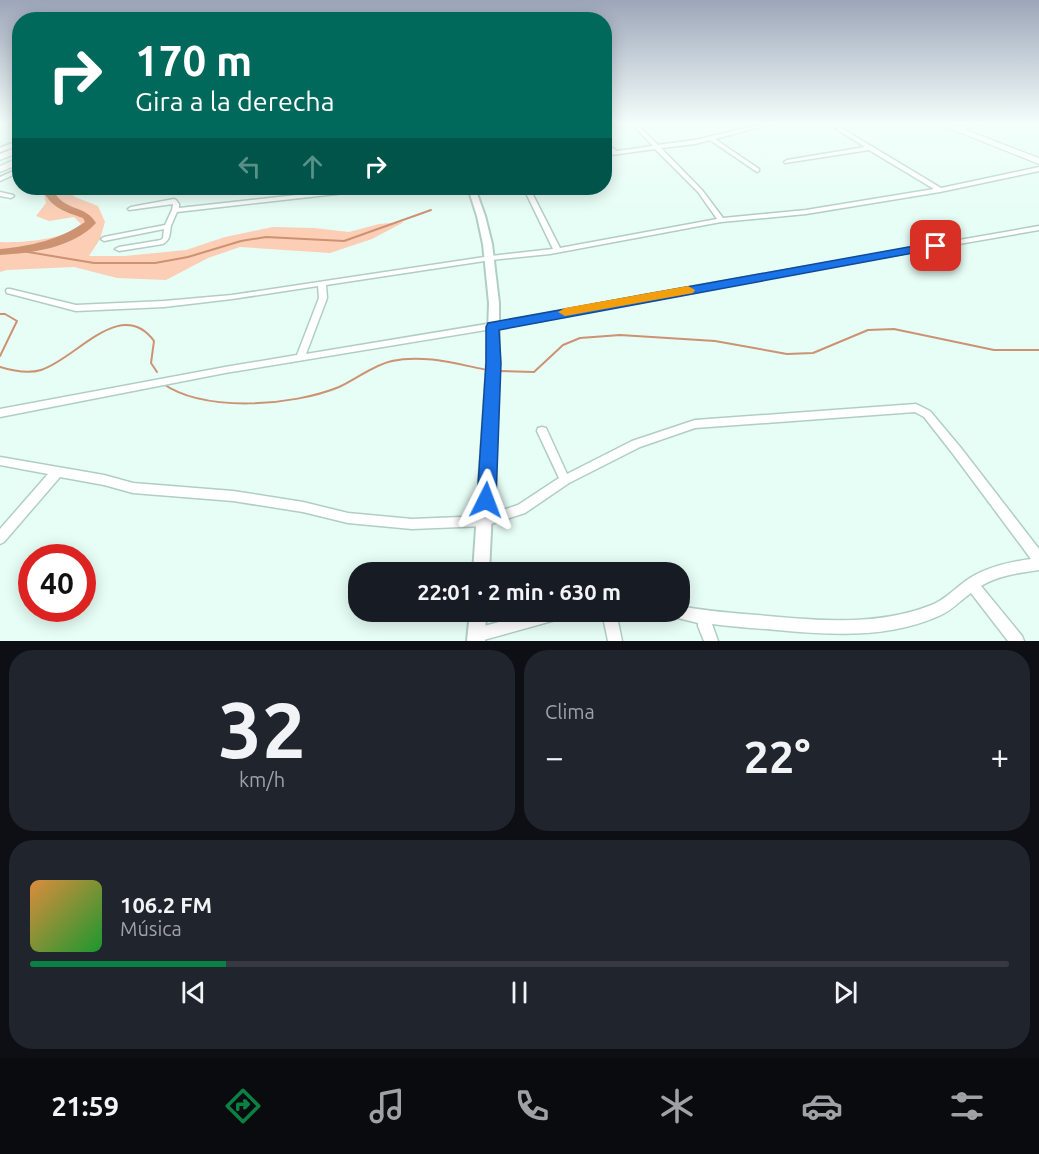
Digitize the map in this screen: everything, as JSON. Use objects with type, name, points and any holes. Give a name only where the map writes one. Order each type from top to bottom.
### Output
[{"type":"main road","points":[[1020,153],[1039,160]]},
{"type":"street","points":[[612,153],[617,153]]},
{"type":"street","points":[[662,153],[699,191],[721,220]]},
{"type":"street","points":[[732,153],[757,170]]},
{"type":"street","points":[[787,162],[841,153]]},
{"type":"street","points":[[878,153],[940,190]]},
{"type":"street","points":[[10,291],[56,304],[87,308],[186,302],[322,285],[491,258],[557,250],[721,220],[806,212],[940,190],[1039,169]]},
{"type":"street","points":[[0,194],[11,196]]},
{"type":"street","points":[[175,210],[309,195]]},
{"type":"street","points":[[474,195],[484,219],[491,258],[493,363],[482,562]]},
{"type":"street","points":[[530,195],[557,250]]},
{"type":"street","points":[[119,249],[163,242],[166,239],[176,204],[174,201],[131,209]]},
{"type":"street","points":[[104,239],[168,226]]},
{"type":"street","points":[[0,412],[300,357],[492,327],[1039,228]]},
{"type":"street","points":[[300,357],[323,298],[322,285]]},
{"type":"street","points":[[0,461],[133,488],[233,496],[303,507],[348,518],[412,524],[485,521],[521,508],[565,480],[636,444],[695,424],[916,408],[927,414],[957,451],[1039,561],[988,575],[937,610],[919,616],[861,627],[812,627],[690,614]]},
{"type":"street","points":[[542,431],[565,480]]},
{"type":"street","points":[[0,538],[57,472]]},
{"type":"street","points":[[972,584],[1017,641]]},
{"type":"street","points":[[705,617],[705,626],[711,641]]},
{"type":"street","points":[[477,622],[476,638],[527,622]]},
{"type":"street","points":[[611,622],[615,641]]},
{"type":"shaded area","points":[[44,195],[73,195],[98,206],[105,222],[100,239],[89,256],[125,256],[186,250],[225,237],[273,227],[349,232],[379,224],[404,222],[372,239],[330,253],[240,247],[208,258],[166,280],[117,278],[74,267],[0,272],[0,242],[31,241],[54,237],[81,224],[74,217],[49,221],[36,216],[46,203]]},
{"type":"waterway","points":[[0,252],[48,245],[70,236],[91,223],[87,216],[64,207],[50,195]]},
{"type":"waterway","points":[[22,251],[94,263],[155,263],[188,257],[241,241],[266,237],[344,241],[431,210]]},
{"type":"waterway","points":[[0,314],[5,314],[17,321],[0,356]]},
{"type":"waterway","points":[[0,367],[20,372],[41,370],[55,364],[98,334],[127,325],[141,329],[154,341],[151,363],[157,372]]},
{"type":"waterway","points":[[496,371],[534,372],[563,345],[580,338],[620,335],[715,341],[787,354],[813,353],[868,330],[894,329],[994,350],[1039,350]]},
{"type":"waterway","points":[[162,383],[180,393],[201,399],[249,403],[298,399],[320,394],[339,387],[378,366],[404,359],[440,361],[487,370]]},
{"type":"slow traffic","points":[[565,312],[688,290]]},
{"type":"route","points":[[486,500],[493,363],[492,327],[568,311],[936,246]]}]
